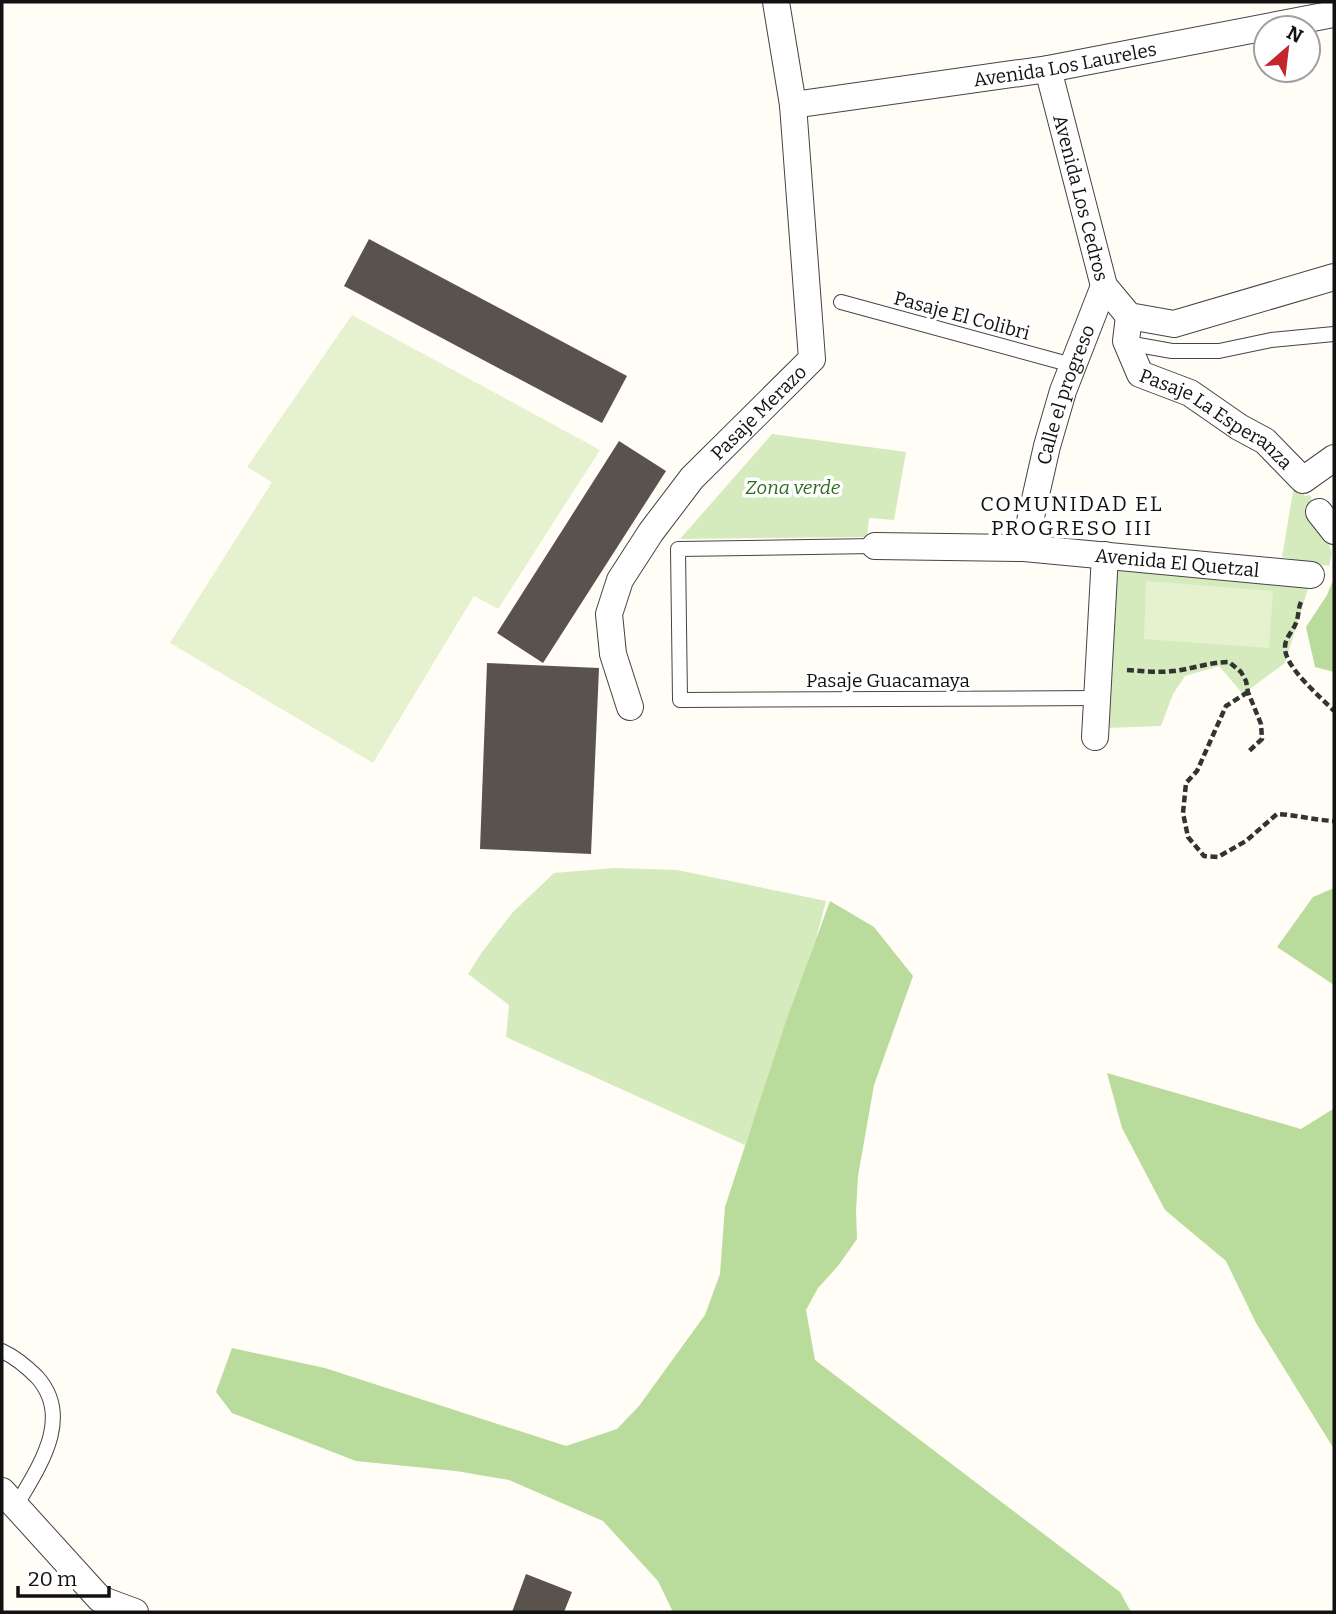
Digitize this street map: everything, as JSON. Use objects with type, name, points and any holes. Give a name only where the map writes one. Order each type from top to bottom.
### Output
[{"type":"street","name":"Pasaje Merazo","points":[[630,707],[613,653],[609,614],[620,580],[651,532],[692,478],[812,359],[793,105],[776,2]]},
{"type":"street","name":"Avenida Los Laureles","points":[[793,105],[1048,69],[1334,15]]},
{"type":"street","name":"Avenida Los Cedros","points":[[1048,69],[1104,285],[1129,316]]},
{"type":"street","points":[[1129,316],[1174,324],[1334,277]]},
{"type":"street","name":"Calle el progreso","points":[[1024,548],[1047,446],[1063,391],[1104,285]]},
{"type":"street","name":"Pasaje La Esperanza","points":[[1129,316],[1127,343],[1140,373],[1190,393],[1265,441],[1304,480],[1334,458]]},
{"type":"street","name":"Avenida El Quetzal","points":[[875,546],[1024,548],[1105,555],[1307,586]]},
{"type":"street","points":[[1095,737],[1105,555]]},
{"type":"street","points":[[9,1498],[96,1606],[135,1612]]},
{"type":"lane","name":"Pasaje El Colibri","points":[[841,302],[1072,365]]},
{"type":"lane","points":[[1127,343],[1172,351],[1219,351],[1271,341],[1334,334]]},
{"type":"lane","name":"Pasaje Guacamaya","points":[[875,546],[678,549],[680,700],[1097,698]]},
{"type":"lane","points":[[2,1351],[29,1369],[45,1387],[52,1404],[53,1422],[39,1467],[9,1498]]},
{"type":"path","points":[[1307,586],[1299,605],[1297,621],[1286,640],[1284,650],[1290,665],[1334,711]]},
{"type":"path","points":[[1098,669],[1170,672],[1214,662],[1229,662],[1241,672],[1246,681],[1261,724],[1262,739],[1248,752]]},
{"type":"path","points":[[1248,692],[1226,706],[1196,771],[1186,783],[1183,813],[1188,837],[1204,856],[1218,857],[1246,841],[1277,814],[1334,821]]},
{"type":"green space","points":[[352,315],[600,450],[498,609],[474,596],[373,763],[170,643],[272,482],[247,467]]},
{"type":"green space","name":"Zona verde","points":[[772,434],[906,452],[894,520],[869,518],[867,537],[680,539]]},
{"type":"green space","points":[[1293,491],[1302,491],[1305,496],[1310,495],[1332,553],[1329,566],[1282,557]]},
{"type":"green space","points":[[1119,567],[1311,579],[1285,663],[1243,694],[1219,666],[1185,676],[1173,694],[1161,726],[1105,728],[1114,572]]},
{"type":"green space","points":[[1334,578],[1334,672],[1315,667],[1306,627],[1327,595]]},
{"type":"green space","points":[[1146,581],[1273,591],[1269,648],[1144,639]]},
{"type":"green space","points":[[614,868],[677,870],[826,901],[816,939],[745,1145],[506,1037],[509,1005],[468,974],[513,912],[554,873]]},
{"type":"green space","points":[[1334,888],[1334,985],[1277,947],[1313,897]]},
{"type":"green space","points":[[830,901],[874,927],[913,976],[874,1085],[858,1176],[857,1239],[818,1288],[806,1310],[815,1360],[1120,1592],[1131,1612],[673,1612],[658,1581],[603,1521],[509,1480],[456,1471],[356,1461],[232,1413],[216,1392],[232,1348],[325,1368],[566,1446],[617,1429],[639,1406],[705,1315],[720,1274],[725,1207],[785,1024]]},
{"type":"green space","points":[[1107,1073],[1301,1129],[1333,1109],[1334,1105],[1334,1449],[1256,1323],[1226,1261],[1165,1210],[1122,1128]]},
{"type":"building","points":[[369,239],[627,376],[602,423],[344,286]]},
{"type":"building","points":[[619,441],[666,471],[543,663],[497,633]]},
{"type":"building","points":[[487,663],[599,668],[591,854],[480,849]]},
{"type":"building","points":[[526,1574],[572,1592],[564,1612],[512,1612]]},
{"type":"district","name":"COMUNIDAD EL PROGRESO III","points":[[1072,516]]}]
